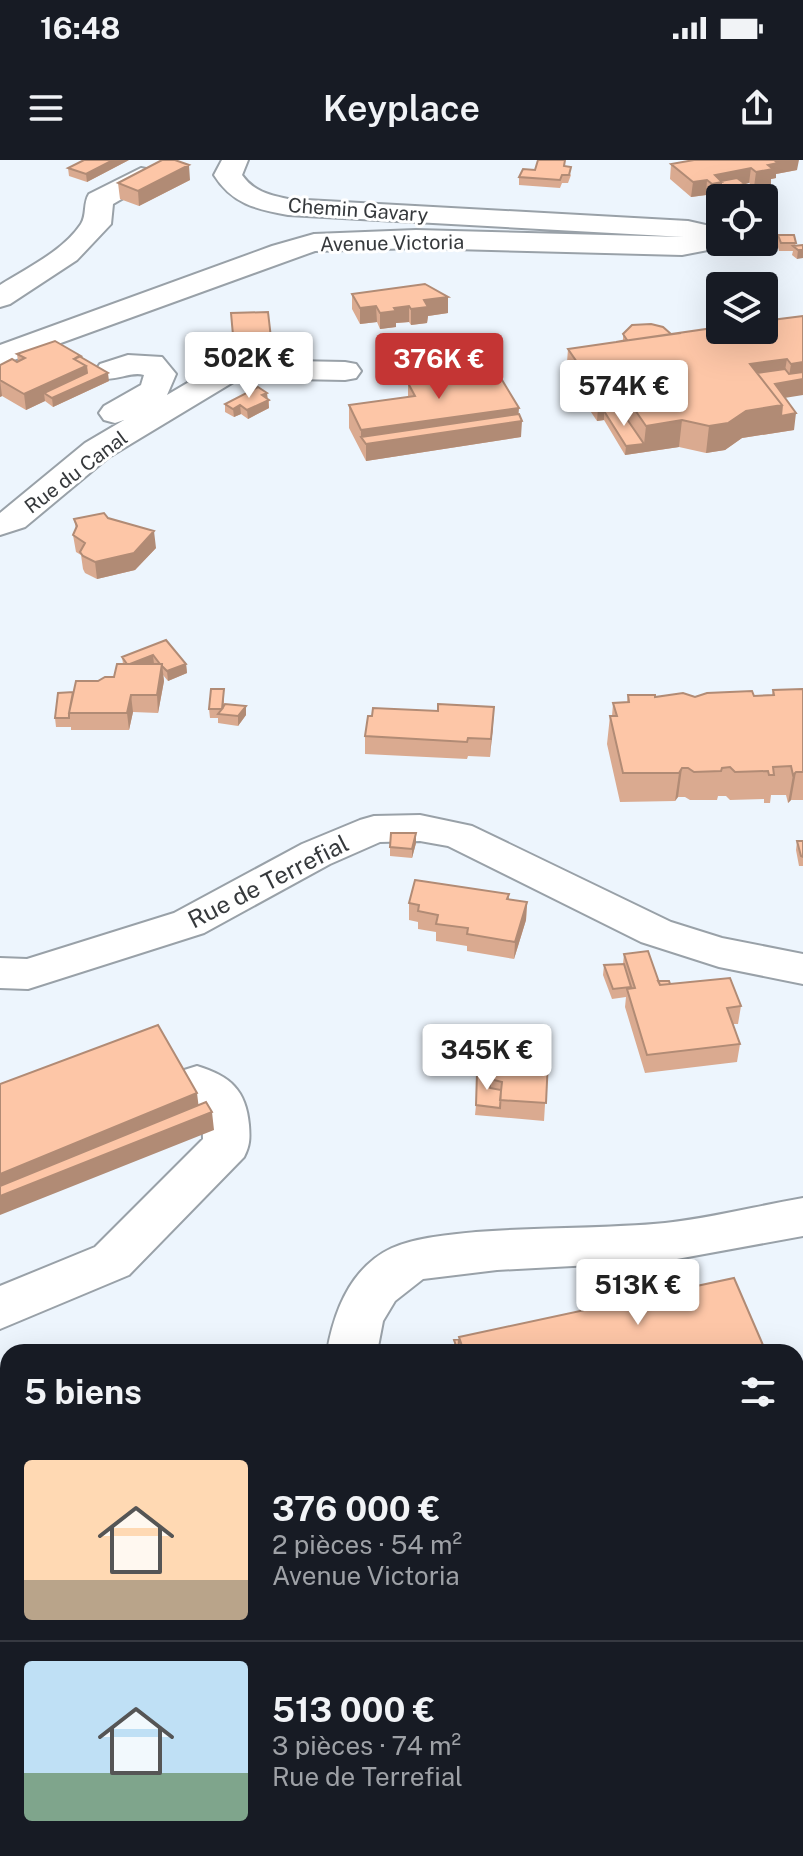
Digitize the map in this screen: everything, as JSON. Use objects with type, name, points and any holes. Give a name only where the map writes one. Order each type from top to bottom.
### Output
[{"type":"street","name":"Chemin Gavary","points":[[235,160],[228,175],[234,188],[252,200],[288,207],[688,229],[700,232],[706,238]]},
{"type":"street","points":[[0,298],[67,254],[97,224],[99,200],[141,176]]},
{"type":"street","name":"Avenue Victoria","points":[[0,356],[314,243],[416,239],[682,246],[698,244],[706,238]]},
{"type":"street","points":[[52,488],[63,452],[108,417],[155,390],[160,374],[151,364],[128,364],[111,371]]},
{"type":"street","name":"Rue du Canal","points":[[0,525],[13,520],[97,450],[234,369],[345,371]]},
{"type":"street","name":"Rue de Terrefial","points":[[0,973],[28,974],[189,923],[316,854],[374,829],[420,828],[458,835],[656,932],[719,952],[803,969]]},
{"type":"street","points":[[0,1308],[112,1261],[227,1144],[224,1103],[197,1083]]},
{"type":"street","points":[[353,1344],[358,1318],[377,1287],[408,1263],[440,1255],[497,1250],[666,1242],[803,1217]]},
{"type":"building","points":[[84,160],[113,160],[86,174],[68,168]]},
{"type":"building","points":[[162,160],[189,165],[138,191],[118,183]]},
{"type":"building","points":[[538,160],[565,160],[564,166],[571,167],[569,175],[562,175],[560,180],[519,177],[523,169],[535,170]]},
{"type":"building","points":[[694,160],[774,160],[778,163],[768,165],[773,169],[756,172],[751,168],[715,175],[722,182],[712,184],[707,180],[693,182],[671,164]]},
{"type":"building","points":[[737,178],[745,184],[721,184],[721,181]]},
{"type":"building","points":[[778,235],[794,235],[796,243],[781,243]]},
{"type":"building","points":[[425,284],[448,297],[424,300],[428,307],[411,309],[409,306],[380,313],[376,306],[360,308],[352,294]]},
{"type":"building","points":[[268,312],[271,338],[233,335],[231,313]]},
{"type":"building","points":[[803,316],[803,362],[791,364],[787,359],[750,364],[782,405],[746,411],[728,423],[709,426],[682,420],[646,426],[622,391],[599,394],[568,349],[706,329],[706,344],[778,344],[778,319]]},
{"type":"building","points":[[632,325],[663,327],[671,334],[681,333],[616,342],[627,340],[623,334]]},
{"type":"building","points":[[55,341],[81,356],[74,359],[86,366],[24,394],[0,380],[0,365],[12,359],[17,362],[25,358],[17,354]]},
{"type":"building","points":[[79,356],[108,373],[52,398],[44,393],[87,373],[86,366],[74,359]]},
{"type":"building","points":[[785,369],[789,374],[803,372],[803,379],[775,384],[796,413],[781,416],[782,405],[757,373]]},
{"type":"building","points":[[496,370],[519,408],[361,430],[349,405],[415,396],[408,383],[431,380],[429,377]]},
{"type":"building","points":[[258,387],[267,393],[262,395],[269,400],[247,410],[240,405],[233,409],[225,404]]},
{"type":"building","points":[[620,409],[644,444],[626,446],[604,411]]},
{"type":"building","points":[[519,414],[522,421],[366,444],[361,437]]},
{"type":"building","points":[[104,513],[108,518],[154,531],[134,553],[95,562],[80,552],[85,543],[73,535],[77,526],[74,519]]},
{"type":"building","points":[[166,640],[186,664],[167,671],[153,655],[130,664],[122,657]]},
{"type":"building","points":[[117,664],[162,664],[157,695],[131,695],[127,713],[69,713],[76,681],[114,677]]},
{"type":"building","points":[[211,689],[224,689],[222,709],[209,709]]},
{"type":"building","points":[[803,689],[803,772],[793,775],[791,766],[773,767],[774,775],[769,775],[768,771],[735,772],[730,767],[721,771],[694,772],[682,768],[679,773],[623,773],[610,716],[617,716],[613,703],[629,702],[628,695],[655,697],[683,693],[695,697],[707,693],[752,691],[754,696],[774,695],[773,690]]},
{"type":"building","points":[[73,692],[69,718],[55,718],[58,693]]},
{"type":"building","points":[[225,704],[246,706],[238,716],[218,714]]},
{"type":"building","points":[[438,704],[494,707],[491,739],[468,738],[467,742],[365,736],[368,716],[372,716],[373,708],[438,711]]},
{"type":"building","points":[[391,833],[416,833],[412,849],[390,847]]},
{"type":"building","points":[[797,841],[803,841],[803,857],[801,856]]},
{"type":"building","points":[[415,880],[509,894],[507,899],[527,902],[515,942],[467,934],[468,928],[436,924],[438,915],[418,911],[419,905],[409,903]]},
{"type":"building","points":[[648,951],[660,985],[730,978],[741,1006],[727,1008],[740,1044],[647,1055],[627,989],[635,988],[624,954]]},
{"type":"building","points":[[624,964],[631,987],[613,989],[604,965]]},
{"type":"building","points":[[158,1025],[197,1093],[0,1174],[0,1084]]},
{"type":"building","points":[[492,1031],[549,1039],[546,1103],[500,1100],[502,1082],[490,1079]]},
{"type":"building","points":[[477,1073],[490,1074],[490,1088],[501,1090],[500,1108],[476,1105]]},
{"type":"building","points":[[206,1102],[212,1112],[0,1196],[0,1186]]},
{"type":"building","points":[[734,1278],[763,1344],[461,1344],[459,1337]]}]
